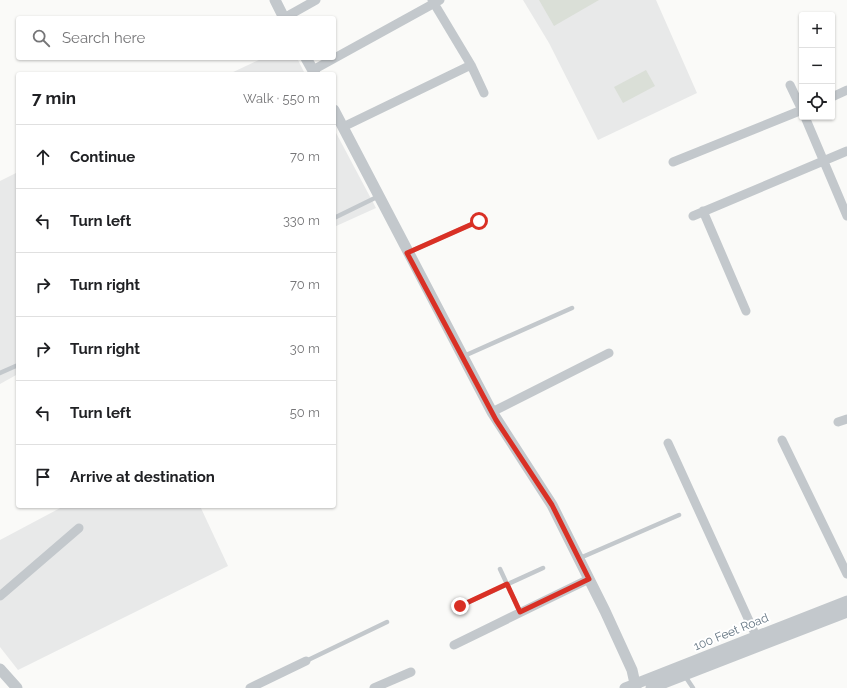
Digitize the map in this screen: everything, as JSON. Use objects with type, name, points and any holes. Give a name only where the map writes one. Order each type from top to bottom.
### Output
[{"type":"street","points":[[275,0],[283,16]]},
{"type":"street","points":[[288,16],[316,0]]},
{"type":"street","points":[[336,59],[436,1],[471,65],[484,93]]},
{"type":"street","points":[[307,60],[314,72],[335,60]]},
{"type":"street","points":[[343,127],[471,65]]},
{"type":"street","points":[[673,162],[802,110],[790,85]]},
{"type":"street","points":[[835,96],[847,90]]},
{"type":"street","points":[[336,114],[407,253],[492,412],[552,504],[580,558],[632,670],[632,687]]},
{"type":"street","points":[[806,120],[847,216]]},
{"type":"street","points":[[693,216],[847,151]]},
{"type":"street","points":[[703,211],[746,311]]},
{"type":"street","points":[[492,412],[609,353]]},
{"type":"street","points":[[838,422],[847,419]]},
{"type":"street","points":[[782,440],[847,574]]},
{"type":"street","points":[[668,443],[756,636]]},
{"type":"street","points":[[0,596],[79,528]]},
{"type":"street","points":[[454,646],[589,579]]},
{"type":"street","name":"100 Feet Road","points":[[632,687],[756,636],[847,601]]},
{"type":"street","name":"100 Feet Road","points":[[651,688],[847,612]]},
{"type":"street","points":[[250,688],[306,661]]},
{"type":"street","points":[[0,669],[17,688]]},
{"type":"street","points":[[374,688],[411,672]]},
{"type":"lane","points":[[336,217],[379,196]]},
{"type":"lane","points":[[407,253],[479,221]]},
{"type":"lane","points":[[462,357],[572,308]]},
{"type":"lane","points":[[0,373],[16,366]]},
{"type":"lane","points":[[580,558],[679,515]]},
{"type":"lane","points":[[460,606],[543,568]]},
{"type":"lane","points":[[500,569],[520,612]]},
{"type":"lane","points":[[306,661],[387,622]]},
{"type":"lane","points":[[684,674],[693,688]]},
{"type":"shaded area","points":[[523,0],[656,0],[697,93],[598,140],[549,43]]},
{"type":"shaded area","points":[[539,0],[599,0],[554,26]]},
{"type":"shaded area","points":[[259,60],[298,60],[304,72],[233,72]]},
{"type":"shaded area","points":[[646,70],[655,86],[623,103],[614,87]]},
{"type":"shaded area","points":[[336,133],[376,208],[336,226]]},
{"type":"shaded area","points":[[16,173],[16,375],[0,384],[0,181]]},
{"type":"shaded area","points":[[60,508],[201,508],[228,566],[18,670],[0,647],[0,540]]},
{"type":"route","points":[[460,606],[507,584],[520,612],[589,579],[580,558],[552,505],[496,420],[407,253],[479,221]]}]
